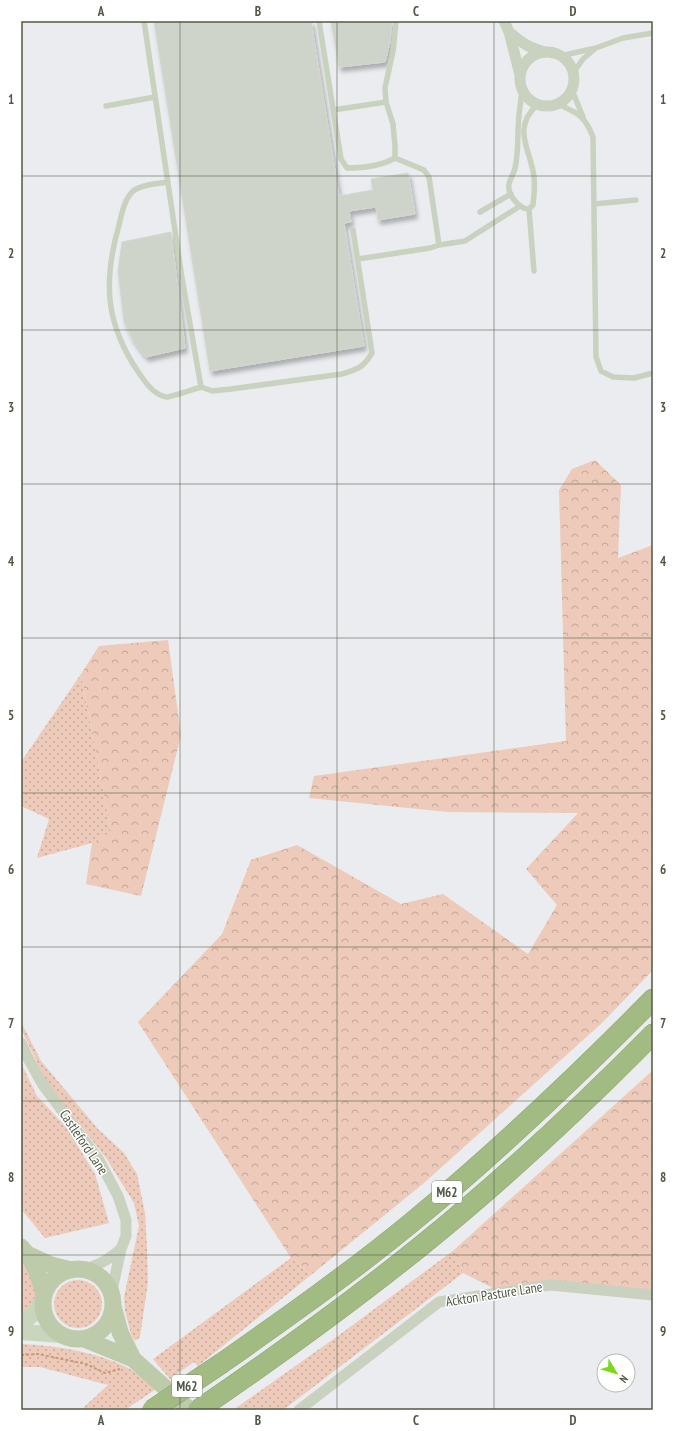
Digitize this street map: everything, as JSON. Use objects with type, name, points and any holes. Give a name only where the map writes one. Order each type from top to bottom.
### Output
[{"type":"highway","name":"M62","points":[[152,1410],[222,1363],[321,1293],[411,1223],[544,1106],[653,999]]},
{"type":"highway","name":"M62","points":[[198,1410],[351,1301],[460,1214],[563,1122],[653,1034]]},
{"type":"main road","points":[[25,1251],[51,1265],[93,1273],[100,1277],[109,1290],[130,1366]]},
{"type":"main road","points":[[25,1251],[40,1276],[44,1297],[44,1311],[48,1322],[53,1329],[62,1335],[68,1338],[84,1338],[96,1335],[111,1315],[112,1301]]},
{"type":"main road","points":[[21,1325],[34,1313],[44,1297],[46,1289],[54,1278],[61,1274],[77,1270]]},
{"type":"main road","points":[[21,1332],[62,1335]]},
{"type":"main road","points":[[84,1338],[130,1366],[190,1410]]},
{"type":"street","points":[[504,21],[509,32],[520,74],[522,90],[530,101],[545,107],[558,104],[567,98],[572,90],[574,82],[574,72],[570,64],[555,53],[532,49],[524,45],[509,32]]},
{"type":"street","points":[[520,74],[529,59],[537,54],[545,52]]},
{"type":"street","name":"Castleford Lane","points":[[21,1043],[28,1060],[44,1085],[99,1160],[118,1196],[126,1220],[126,1236],[121,1249],[112,1301]]},
{"type":"street","points":[[77,1270],[96,1266],[107,1261],[121,1249]]},
{"type":"street","name":"Ackton Pasture Lane","points":[[299,1410],[439,1302],[550,1285],[653,1295]]},
{"type":"lane","points":[[144,21],[182,278],[201,387]]},
{"type":"lane","points":[[319,21],[341,159],[347,168],[358,168],[387,162],[394,158]]},
{"type":"lane","points":[[394,158],[395,146],[393,124],[386,102],[385,88],[393,51],[396,21]]},
{"type":"lane","points":[[560,56],[596,48],[623,38],[653,33]]},
{"type":"lane","points":[[574,72],[583,59],[596,48]]},
{"type":"lane","points":[[522,90],[517,159],[515,171],[508,190],[520,206],[525,210],[529,209]]},
{"type":"lane","points":[[572,90],[584,119]]},
{"type":"lane","points":[[106,106],[155,97]]},
{"type":"lane","points":[[333,110],[386,102]]},
{"type":"lane","points":[[558,104],[574,111],[584,119],[588,124],[593,137],[596,357],[601,371],[613,377],[634,378],[653,373]]},
{"type":"lane","points":[[534,271],[529,209],[533,205],[534,176],[525,145],[524,125],[528,114],[537,105]]},
{"type":"lane","points":[[394,158],[424,170],[429,177],[439,245]]},
{"type":"lane","points":[[168,182],[143,186],[134,191],[126,200],[117,233],[110,272],[110,301],[112,314],[122,346],[145,382],[156,392],[166,397],[201,387],[212,391],[335,375],[359,369],[366,364],[372,353],[353,230]]},
{"type":"lane","points":[[480,212],[511,194]]},
{"type":"lane","points":[[594,204],[636,200]]},
{"type":"lane","points":[[358,259],[465,241],[520,206]]},
{"type":"path","points":[[21,1292],[21,1296]]},
{"type":"path","points":[[21,1355],[38,1354],[86,1364],[105,1373],[130,1366]]},
{"type":"green space","points":[[595,460],[621,485],[618,558],[653,545],[653,970],[602,1023],[424,1183],[311,1275],[291,1258],[138,1022],[222,934],[251,860],[297,845],[401,904],[443,894],[528,954],[557,905],[526,869],[578,813],[448,812],[309,798],[314,776],[566,741],[559,490],[572,469]]},
{"type":"green space","points":[[168,640],[181,735],[141,896],[86,884],[92,843],[111,832],[81,674],[99,646]]},
{"type":"green space","points":[[81,674],[111,832],[92,843],[37,858],[49,819],[21,806],[21,762]]},
{"type":"green space","points":[[21,1022],[41,1061],[98,1129],[124,1153],[137,1174],[145,1213],[148,1282],[140,1337],[135,1341],[131,1334],[125,1311],[124,1297],[139,1226],[134,1203],[106,1158],[47,1083],[21,1029]]},
{"type":"green space","points":[[21,1063],[37,1096],[66,1127],[95,1174],[109,1223],[45,1238],[21,1209]]},
{"type":"green space","points":[[653,1070],[653,1294],[559,1286],[495,1289],[463,1273],[454,1250]]},
{"type":"green space","points":[[454,1250],[463,1273],[283,1410],[233,1410],[342,1333]]},
{"type":"green space","points":[[291,1258],[311,1275],[198,1366],[194,1362],[170,1379],[153,1359]]},
{"type":"green space","points":[[21,1261],[32,1273],[38,1297],[21,1321]]},
{"type":"green space","points":[[73,1280],[83,1280],[95,1287],[102,1299],[102,1309],[95,1321],[83,1328],[73,1328],[65,1324],[58,1317],[54,1309],[54,1299],[58,1291],[65,1284]]},
{"type":"green space","points":[[21,1344],[75,1350],[102,1357],[130,1369],[156,1389],[125,1410],[81,1410],[108,1385],[40,1367],[21,1367]]},
{"type":"building","points":[[154,21],[311,21],[339,196],[373,190],[371,179],[408,173],[415,214],[378,220],[376,207],[349,211],[351,222],[344,223],[364,346],[210,371]]},
{"type":"building","points":[[331,21],[392,21],[390,42],[385,62],[339,67]]},
{"type":"building","points":[[171,232],[185,348],[146,357],[133,340],[124,321],[118,271],[122,242]]}]
